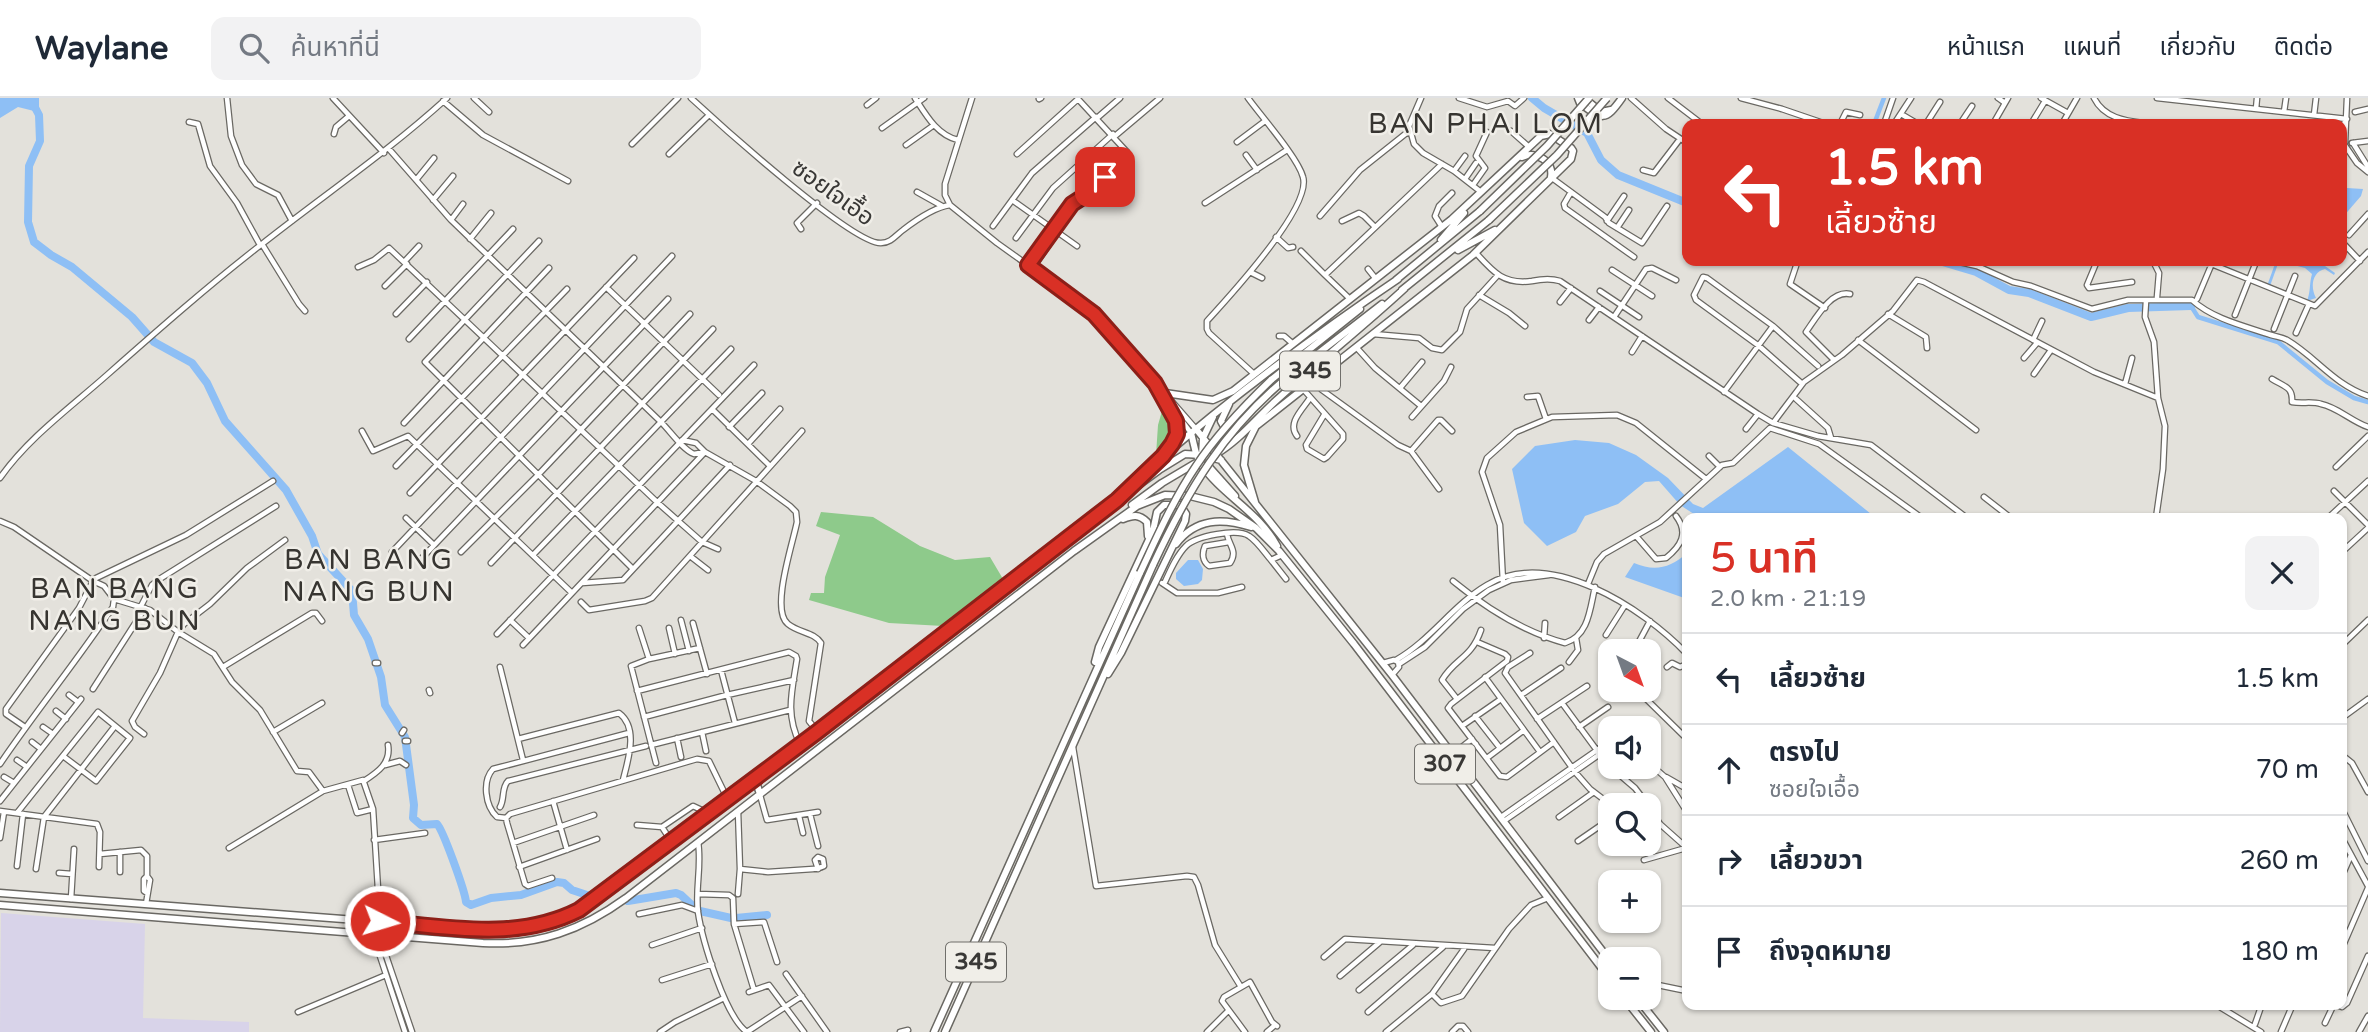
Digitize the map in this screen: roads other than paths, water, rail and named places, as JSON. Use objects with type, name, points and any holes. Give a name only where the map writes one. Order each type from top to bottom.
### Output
[{"type":"main road","points":[[1578,98],[1602,113],[1615,107],[1622,98]]},
{"type":"main road","name":"345","points":[[934,1032],[1140,573],[1195,467],[1230,422],[1271,380],[1480,211],[1547,146],[1589,98]]},
{"type":"main road","name":"345","points":[[946,1029],[1153,565],[1187,497],[1210,460],[1243,420],[1289,376],[1444,258],[1489,220],[1557,155],[1606,98]]},
{"type":"main road","points":[[1165,393],[1213,400],[1225,396],[1442,227],[1541,136],[1550,134],[1573,151],[1571,159],[1502,226],[1478,256],[1372,334],[1255,427]]},
{"type":"main road","points":[[1517,159],[1528,154],[1536,155],[1550,166],[1551,179]]},
{"type":"main road","points":[[1431,252],[1475,199]]},
{"type":"main road","points":[[1444,258],[1502,226]]},
{"type":"main road","name":"345","points":[[1197,434],[1235,396],[1301,345],[1398,279]]},
{"type":"main road","name":"345","points":[[1207,457],[1226,448],[1405,288]]},
{"type":"main road","points":[[1262,367],[1301,345]]},
{"type":"main road","points":[[1242,384],[1223,415],[1222,425],[1233,435],[1242,433]]},
{"type":"main road","points":[[1255,502],[1244,466],[1246,446],[1255,427],[1277,400]]},
{"type":"main road","points":[[1163,456],[1175,439],[1177,430],[1168,405]]},
{"type":"main road","points":[[0,894],[505,930],[543,924],[567,916],[591,902],[817,732],[1117,500],[1163,456],[1197,434],[1215,414]]},
{"type":"main road","points":[[1197,434],[1223,440],[1242,433]]},
{"type":"main road","points":[[1197,434],[1207,457],[1236,498]]},
{"type":"main road","name":"307","points":[[1197,434],[1226,492],[1236,498],[1262,525],[1598,963]]},
{"type":"main road","name":"307","points":[[1197,434],[1207,457],[1229,470],[1255,502],[1392,675],[1600,947]]},
{"type":"main road","points":[[1117,500],[1181,456],[1207,457]]},
{"type":"main road","points":[[1107,527],[1140,499],[1207,457]]},
{"type":"main road","points":[[1222,481],[1221,469],[1229,470]]},
{"type":"main road","points":[[1127,494],[1138,493],[1140,499]]},
{"type":"main road","points":[[0,905],[499,944],[523,943],[557,936],[585,924],[611,908],[1137,506],[1172,495],[1200,497],[1229,509],[1256,528],[1281,553]]},
{"type":"main road","points":[[1092,678],[1099,648],[1160,507],[1180,505],[1186,514],[1160,582],[1094,698]]},
{"type":"main road","points":[[1107,527],[1139,515],[1147,522],[1147,541]]},
{"type":"main road","points":[[1172,550],[1187,532],[1205,523],[1232,522],[1256,528]]},
{"type":"main road","points":[[769,767],[766,772],[768,777],[779,778]]},
{"type":"main road","points":[[748,782],[757,785],[760,794]]},
{"type":"main road","points":[[138,917],[145,912],[143,904]]},
{"type":"main road","points":[[166,919],[159,912],[160,908],[167,905]]},
{"type":"main road","points":[[1575,933],[1584,926]]},
{"type":"main road","points":[[1634,1010],[1651,1032]]},
{"type":"main road","points":[[1647,1010],[1664,1032]]},
{"type":"street","points":[[227,98],[231,136],[242,165],[256,184],[278,195],[292,221]]},
{"type":"street","points":[[333,98],[384,153]]},
{"type":"street","points":[[474,98],[489,111]]},
{"type":"street","points":[[632,144],[678,98]]},
{"type":"street","name":"ซอยใจเอื้อ","points":[[691,98],[756,158],[866,240],[878,243],[892,240],[907,227],[942,206],[950,205]]},
{"type":"street","points":[[867,105],[876,98]]},
{"type":"street","points":[[882,128],[916,100],[924,98]]},
{"type":"street","points":[[972,98],[945,190],[950,205],[1094,314],[1165,393],[1197,434]]},
{"type":"street","points":[[993,226],[1032,173],[1120,98]]},
{"type":"street","points":[[1016,238],[1053,188],[1160,98]]},
{"type":"street","points":[[1248,98],[1287,150],[1303,177],[1304,191],[1298,205],[1250,272],[1207,321],[1209,332],[1254,374]]},
{"type":"street","points":[[1320,216],[1360,170],[1409,131],[1421,98]]},
{"type":"street","points":[[1459,98],[1491,108],[1508,101],[1515,106],[1524,98]]},
{"type":"street","points":[[1631,98],[1680,139],[1654,173],[1643,170]]},
{"type":"street","points":[[1668,98],[1695,119]]},
{"type":"street","points":[[1741,98],[1811,119]]},
{"type":"street","points":[[1886,119],[1893,98]]},
{"type":"street","points":[[1898,119],[1911,98]]},
{"type":"street","points":[[1996,119],[2007,100],[1998,98]]},
{"type":"street","points":[[2065,119],[2077,98]]},
{"type":"street","points":[[2094,98],[2100,108],[2118,119]]},
{"type":"street","points":[[2157,98],[2199,100],[2346,118],[2347,98]]},
{"type":"street","points":[[2226,105],[2227,98]]},
{"type":"street","points":[[2256,108],[2257,98]]},
{"type":"street","points":[[2284,112],[2286,98]]},
{"type":"street","points":[[2314,115],[2316,98]]},
{"type":"street","points":[[1017,154],[1079,99],[1114,135],[1126,149],[1127,155],[1077,202],[1031,266]]},
{"type":"street","points":[[2034,119],[2044,99],[2068,113]]},
{"type":"street","points":[[0,478],[10,464],[61,415],[153,335],[261,244],[384,153],[445,100],[483,135],[568,181]]},
{"type":"street","points":[[916,100],[943,135],[958,140]]},
{"type":"street","points":[[1929,119],[1940,102]]},
{"type":"street","points":[[1963,119],[1972,106]]},
{"type":"street","points":[[2355,112],[2368,109]]},
{"type":"street","points":[[1842,119],[1846,112],[1860,115]]},
{"type":"street","points":[[669,154],[709,114]]},
{"type":"street","points":[[1901,114],[1910,119]]},
{"type":"street","points":[[334,134],[335,127],[349,116]]},
{"type":"street","points":[[1237,142],[1265,121]]},
{"type":"street","points":[[189,122],[198,124],[210,166],[237,203],[305,310]]},
{"type":"street","points":[[906,145],[934,125]]},
{"type":"street","points":[[1409,131],[1419,149],[1482,193]]},
{"type":"street","points":[[1511,131],[1530,147]]},
{"type":"street","points":[[1473,186],[1485,168],[1476,156],[1487,132]]},
{"type":"street","points":[[2347,143],[2368,141]]},
{"type":"street","points":[[2353,143],[2368,170]]},
{"type":"street","points":[[389,149],[451,220],[661,422],[680,441],[683,448],[694,454],[705,452]]},
{"type":"street","points":[[2347,149],[2357,163],[2368,170]]},
{"type":"street","points":[[1205,203],[1287,150]]},
{"type":"street","points":[[1246,155],[1257,170]]},
{"type":"street","points":[[1454,172],[1465,156]]},
{"type":"street","points":[[416,180],[434,158]]},
{"type":"street","points":[[1465,179],[1476,163]]},
{"type":"street","points":[[1325,275],[1442,164]]},
{"type":"street","points":[[433,200],[453,176]]},
{"type":"street","points":[[1551,179],[1607,221],[1642,243],[1667,206]]},
{"type":"street","points":[[917,192],[942,206]]},
{"type":"street","points":[[1571,192],[1564,204],[1565,208],[1634,257]]},
{"type":"street","points":[[1442,227],[1435,216],[1452,193]]},
{"type":"street","points":[[1607,221],[1624,196]]},
{"type":"street","points":[[1012,200],[1077,246]]},
{"type":"street","points":[[801,229],[797,223],[817,203]]},
{"type":"street","points":[[451,220],[463,204]]},
{"type":"street","points":[[1617,228],[1629,210]]},
{"type":"street","points":[[470,239],[491,213]]},
{"type":"street","points":[[1342,221],[1359,213],[1375,227]]},
{"type":"street","points":[[2349,235],[2368,214]]},
{"type":"street","points":[[409,339],[513,229]]},
{"type":"street","points":[[1276,237],[1288,248],[1293,247]]},
{"type":"street","points":[[539,241],[425,362],[632,569]]},
{"type":"street","points":[[385,286],[419,246]]},
{"type":"street","points":[[358,267],[374,260],[389,248],[658,503],[702,542],[718,549]]},
{"type":"street","points":[[2347,248],[2360,261]]},
{"type":"street","points":[[1301,251],[1350,299]]},
{"type":"street","points":[[2216,266],[2309,304],[2319,305],[2368,252]]},
{"type":"street","points":[[392,552],[672,256]]},
{"type":"street","points":[[1478,256],[1498,275],[1511,281],[1555,279],[1571,288],[1773,423],[1876,448],[1960,513]]},
{"type":"street","points":[[410,493],[634,258]]},
{"type":"street","points":[[1796,266],[1790,284],[1825,308]]},
{"type":"street","points":[[1977,266],[2084,307],[2099,308],[2128,300],[2192,300],[2200,309],[2214,315],[2289,341],[2332,377],[2368,396]]},
{"type":"street","points":[[2095,266],[2087,285],[2089,288],[2132,282]]},
{"type":"street","points":[[2156,266],[2159,273],[2157,297]]},
{"type":"street","points":[[2197,299],[2211,266]]},
{"type":"street","points":[[2235,315],[2255,266]]},
{"type":"street","points":[[404,423],[549,268]]},
{"type":"street","points":[[1614,317],[1649,268],[1676,280]]},
{"type":"street","points":[[1368,269],[1376,279]]},
{"type":"street","points":[[1612,270],[1652,296]]},
{"type":"street","points":[[1250,272],[1262,278]]},
{"type":"street","points":[[1372,334],[1419,338],[1433,348],[1442,350],[1460,332],[1467,309],[1498,275]]},
{"type":"street","points":[[2274,329],[2295,276]]},
{"type":"street","points":[[1800,383],[1759,346],[1696,300],[1694,295],[1703,277],[1773,326],[1818,366]]},
{"type":"street","points":[[1773,423],[1804,382],[1888,314],[1914,282],[1920,280],[2094,372],[2158,398]]},
{"type":"street","points":[[396,314],[427,282]]},
{"type":"street","points":[[606,287],[719,395]]},
{"type":"street","points":[[1560,302],[1571,288]]},
{"type":"street","points":[[396,466],[567,289]]},
{"type":"street","points":[[1600,291],[1639,317]]},
{"type":"street","points":[[1834,360],[1806,332],[1840,293],[1850,294]]},
{"type":"street","points":[[1479,295],[1525,326]]},
{"type":"street","points":[[422,558],[668,299]]},
{"type":"street","points":[[2146,302],[2145,317],[2154,342],[2158,398],[2165,432],[2157,513]]},
{"type":"street","points":[[2296,333],[2309,304]]},
{"type":"street","points":[[1589,320],[1599,307]]},
{"type":"street","points":[[461,552],[690,314]]},
{"type":"street","points":[[1888,314],[1926,337],[1927,348]]},
{"type":"street","points":[[2024,358],[2035,341],[2042,321]]},
{"type":"street","points":[[1724,392],[1773,326]]},
{"type":"street","points":[[491,563],[713,329]]},
{"type":"street","points":[[1279,336],[1292,343]]},
{"type":"street","points":[[1632,352],[1642,336]]},
{"type":"street","points":[[1858,340],[1976,430]]},
{"type":"street","points":[[1356,347],[1375,368],[1421,406]]},
{"type":"street","points":[[533,555],[731,348]]},
{"type":"street","points":[[2034,374],[2051,350]]},
{"type":"street","points":[[2125,384],[2132,358]]},
{"type":"street","points":[[1400,388],[1422,362]]},
{"type":"street","points":[[497,634],[754,365]]},
{"type":"street","points":[[1412,417],[1444,382],[1451,367]]},
{"type":"street","points":[[2272,379],[2291,390],[2292,402],[2324,404],[2350,420],[2368,427]]},
{"type":"street","points":[[1314,380],[1322,390],[1398,445],[1411,451],[1439,489]]},
{"type":"street","points":[[1155,383],[1168,405],[1197,434]]},
{"type":"street","points":[[1302,388],[1343,434],[1343,439],[1324,459],[1307,449],[1306,445],[1324,415]]},
{"type":"street","points":[[729,426],[762,393]]},
{"type":"street","points":[[1527,397],[1538,396],[1546,419]]},
{"type":"street","points":[[1297,436],[1293,425],[1310,398]]},
{"type":"street","points":[[1796,399],[1828,428],[1831,438]]},
{"type":"street","points":[[712,409],[769,465]]},
{"type":"street","points":[[747,444],[780,409]]},
{"type":"street","points":[[1503,579],[1500,526],[1482,478],[1483,464],[1495,449],[1516,432],[1546,419],[1561,416],[1606,414],[1630,420],[1675,452],[1706,479]]},
{"type":"street","points":[[1746,429],[1758,415]]},
{"type":"street","points":[[1411,451],[1438,420],[1452,431]]},
{"type":"street","points":[[1588,584],[1597,562],[1605,554],[1660,522],[1720,467],[1733,463],[1772,428],[1819,444],[1914,513]]},
{"type":"street","points":[[362,431],[373,451],[408,436],[572,593]]},
{"type":"street","points":[[581,602],[589,610],[649,600],[802,431]]},
{"type":"street","points":[[2336,467],[2368,436]]},
{"type":"street","points":[[680,441],[686,439],[696,443],[705,452],[756,481],[796,512],[797,522],[782,589],[781,613],[788,624],[815,636],[821,643],[810,721],[817,732]]},
{"type":"street","points":[[523,645],[705,452]]},
{"type":"street","points":[[1709,456],[1720,467]]},
{"type":"street","points":[[582,583],[622,580],[730,465]]},
{"type":"street","points":[[25,727],[6,714],[6,709],[79,608],[92,580],[186,535],[273,481]]},
{"type":"street","points":[[2334,513],[2368,481]]},
{"type":"street","points":[[2334,491],[2368,526],[2347,547]]},
{"type":"street","points":[[1984,497],[2005,513]]},
{"type":"street","points":[[93,689],[143,607],[152,585],[158,579],[276,506]]},
{"type":"street","points":[[1676,516],[1682,523]]},
{"type":"street","points":[[406,518],[434,545]]},
{"type":"street","points":[[0,521],[14,527],[104,586],[114,599],[127,605],[143,607],[214,654],[232,682],[252,700],[297,771],[309,772],[323,791]]},
{"type":"street","points":[[1242,587],[1206,594],[1177,593],[1160,582],[1184,548],[1194,540],[1239,533],[1249,536],[1286,579]]},
{"type":"street","points":[[1203,537],[1203,558],[1209,566],[1230,563],[1234,557],[1227,534]]},
{"type":"street","points":[[1636,536],[1656,559],[1666,558],[1682,540]]},
{"type":"street","points":[[144,734],[132,721],[160,673],[178,632],[247,568],[285,540]]},
{"type":"street","points":[[1205,546],[1229,542]]},
{"type":"street","points":[[1271,560],[1281,553]]},
{"type":"street","points":[[690,555],[708,570]]},
{"type":"street","points":[[1382,663],[1398,662],[1425,647],[1474,597],[1503,579],[1549,575],[1595,587],[1650,621],[1682,649]]},
{"type":"street","points":[[1453,581],[1526,630],[1564,643],[1576,638],[1586,624],[1595,587]]},
{"type":"street","points":[[0,764],[82,654],[113,607],[114,599]]},
{"type":"street","points":[[1606,635],[1625,605]]},
{"type":"street","points":[[223,667],[312,612],[322,621]]},
{"type":"street","points":[[510,620],[529,638]]},
{"type":"street","points":[[681,620],[689,651]]},
{"type":"street","points":[[2347,640],[2368,620]]},
{"type":"street","points":[[1640,639],[1650,621]]},
{"type":"street","points":[[694,623],[707,674]]},
{"type":"street","points":[[1544,638],[1545,623]]},
{"type":"street","points":[[639,628],[649,660]]},
{"type":"street","points":[[669,628],[675,654]]},
{"type":"street","points":[[1457,699],[1442,680],[1471,651],[1481,630]]},
{"type":"street","points":[[1569,662],[1578,650],[1576,638]]},
{"type":"street","points":[[1477,642],[1508,657],[1507,661],[1448,708],[1500,776],[1505,778],[1554,742]]},
{"type":"street","points":[[656,762],[649,745],[631,666],[700,648]]},
{"type":"street","points":[[637,691],[789,652],[797,659],[790,710],[791,723],[800,744]]},
{"type":"street","points":[[1531,653],[1505,671],[1573,770],[1598,795]]},
{"type":"street","points":[[1392,675],[1398,662]]},
{"type":"street","points":[[1667,667],[1672,663],[1682,666]]},
{"type":"street","points":[[500,667],[523,760]]},
{"type":"street","points":[[1521,695],[1561,668]]},
{"type":"street","points":[[721,670],[735,723]]},
{"type":"street","points":[[1485,677],[1540,752]]},
{"type":"street","points":[[644,717],[794,681]]},
{"type":"street","points":[[1537,719],[1587,686]]},
{"type":"street","points":[[0,800],[80,701],[69,695]]},
{"type":"street","points":[[1462,726],[1501,699]]},
{"type":"street","points":[[2347,714],[2368,699]]},
{"type":"street","points":[[1650,702],[1682,733]]},
{"type":"street","points":[[273,732],[322,703]]},
{"type":"street","points":[[1503,819],[1598,753],[1562,703]]},
{"type":"street","points":[[1579,727],[1608,707]]},
{"type":"street","points":[[500,807],[508,781],[790,710]]},
{"type":"street","points":[[56,711],[65,719]]},
{"type":"street","points":[[17,866],[20,814],[63,756],[98,712],[130,738],[96,781],[63,756]]},
{"type":"street","points":[[518,739],[614,713],[624,717],[629,733],[631,750],[623,781]]},
{"type":"street","points":[[1475,716],[1500,748]]},
{"type":"street","points":[[36,869],[44,817],[115,726]]},
{"type":"street","points":[[43,727],[53,734]]},
{"type":"street","points":[[1487,758],[1524,730]]},
{"type":"street","points":[[702,732],[706,751]]},
{"type":"street","points":[[629,733],[498,766],[487,776],[486,789],[491,811],[497,817],[506,818],[510,814],[697,759],[709,761],[727,799]]},
{"type":"street","points":[[677,738],[681,757]]},
{"type":"street","points":[[1455,757],[1472,739]]},
{"type":"street","points":[[32,742],[41,749]]},
{"type":"street","points":[[1455,757],[1476,744]]},
{"type":"street","points":[[229,848],[323,791],[364,781],[382,766],[388,757],[388,745]]},
{"type":"street","points":[[1073,746],[1097,886],[1194,877],[1215,945],[1241,987]]},
{"type":"street","points":[[2347,759],[2368,792]]},
{"type":"street","points":[[18,760],[27,767]]},
{"type":"street","points":[[382,766],[400,761],[406,765]]},
{"type":"street","points":[[1661,773],[1682,786]]},
{"type":"street","points":[[4,777],[14,783]]},
{"type":"street","points":[[1665,777],[1682,804]]},
{"type":"street","points":[[1623,779],[1639,793]]},
{"type":"street","points":[[364,781],[373,809],[380,921]]},
{"type":"street","points":[[348,785],[358,813],[373,809]]},
{"type":"street","points":[[1559,817],[1594,792]]},
{"type":"street","points":[[760,794],[767,820],[818,812]]},
{"type":"street","points":[[553,801],[567,850]]},
{"type":"street","points":[[637,825],[662,828],[693,806],[708,813]]},
{"type":"street","points":[[738,810],[738,894]]},
{"type":"street","points":[[0,838],[2,811],[97,824],[100,832],[99,867]]},
{"type":"street","points":[[810,814],[818,846]]},
{"type":"street","points":[[513,843],[594,815]]},
{"type":"street","points":[[799,816],[803,834]]},
{"type":"street","points":[[506,818],[527,886],[552,878]]},
{"type":"street","points":[[2347,819],[2368,861]]},
{"type":"street","points":[[1661,825],[1682,844]]},
{"type":"street","points":[[662,828],[671,841]]},
{"type":"street","points":[[1578,841],[1598,828]]},
{"type":"street","points":[[374,840],[425,833]]},
{"type":"street","points":[[519,867],[597,839]]},
{"type":"street","points":[[698,841],[698,911],[712,964],[724,998],[733,1014],[747,1032],[802,996]]},
{"type":"street","points":[[2347,847],[2368,887],[2347,936]]},
{"type":"street","points":[[71,899],[74,849]]},
{"type":"street","points":[[1661,855],[1682,849]]},
{"type":"street","points":[[100,855],[144,851],[147,856],[144,891],[147,893],[143,904]]},
{"type":"street","points":[[120,852],[120,872]]},
{"type":"street","points":[[2347,864],[2351,855]]},
{"type":"street","points":[[1644,860],[1659,856]]},
{"type":"street","points":[[740,869],[768,872],[818,869]]},
{"type":"street","points":[[59,873],[72,874]]},
{"type":"street","points":[[698,894],[732,897],[734,924],[751,991],[769,985],[804,1032]]},
{"type":"street","points":[[1432,994],[1441,1003],[1462,996],[1495,948],[1531,905],[1548,898]]},
{"type":"street","points":[[639,914],[682,905],[698,911]]},
{"type":"street","points":[[359,921],[371,925],[379,935],[412,1030],[405,1031],[376,944],[366,934]]},
{"type":"street","points":[[734,924],[764,922],[777,962]]},
{"type":"street","points":[[652,945],[702,928]]},
{"type":"street","points":[[1324,957],[1345,939],[1495,948]]},
{"type":"street","points":[[1340,976],[1380,942]]},
{"type":"street","points":[[1359,990],[1413,944]]},
{"type":"street","points":[[1368,1012],[1444,946]]},
{"type":"street","points":[[1386,1032],[1432,994],[1465,948]]},
{"type":"street","points":[[2347,1003],[2368,956]]},
{"type":"street","points":[[662,979],[712,964]]},
{"type":"street","points":[[786,974],[827,1032]]},
{"type":"street","points":[[298,1012],[386,975]]},
{"type":"street","points":[[1245,1032],[1222,1001],[1224,997],[1251,982],[1276,1026],[1267,1032]]},
{"type":"street","points":[[1661,986],[1682,990]]},
{"type":"street","points":[[660,1032],[724,998]]},
{"type":"street","points":[[2225,1010],[2261,1032]]},
{"type":"street","points":[[2255,1024],[2260,1010]]},
{"type":"street","points":[[2281,1032],[2290,1010]]},
{"type":"street","points":[[2325,1023],[2331,1010]]},
{"type":"street","points":[[1207,1032],[1227,1011]]},
{"type":"street","points":[[2359,1032],[2368,1016]]},
{"type":"street","points":[[1452,1032],[1458,1026],[1463,1026],[1468,1032]]},
{"type":"street","points":[[900,1032],[908,1030]]},
{"type":"water","points":[[0,98],[39,98],[39,108],[34,111],[18,107],[0,118]]},
{"type":"water","points":[[2347,188],[2363,189],[2361,196],[2347,212]]},
{"type":"water","points":[[2274,266],[2277,266],[2270,286],[2267,286]]},
{"type":"water","points":[[2298,266],[2325,266],[2335,273],[2334,275],[2325,269],[2317,273],[2313,285],[2316,298],[2307,301],[2312,274]]},
{"type":"water","points":[[1575,440],[1609,443],[1636,455],[1668,478],[1693,504],[1703,508],[1788,447],[1870,513],[1692,513],[1680,505],[1659,481],[1645,482],[1618,504],[1585,516],[1576,532],[1547,546],[1524,523],[1512,469],[1535,446]]},
{"type":"water","points":[[1682,556],[1682,597],[1625,577],[1634,563],[1656,568]]},
{"type":"water","points":[[1188,560],[1198,560],[1203,569],[1202,580],[1198,584],[1184,586],[1176,579],[1176,573]]},
{"type":"waterway","points":[[30,98],[39,115],[40,141],[29,166],[28,222],[34,242],[72,267],[132,317],[154,342],[192,363],[207,383],[225,421],[286,490],[312,536],[318,554],[352,591],[354,615],[368,639],[381,677],[385,705],[405,737],[414,805],[413,818],[421,825],[437,824],[453,861],[466,902],[471,905],[491,898],[521,895],[557,882],[590,896]]},
{"type":"waterway","points":[[1532,98],[1587,133],[1601,160],[1618,175],[1682,201]]},
{"type":"waterway","points":[[1876,119],[1884,98]]},
{"type":"waterway","points":[[1956,266],[1976,272],[2009,290],[2029,293],[2091,317],[2128,308],[2191,306]]},
{"type":"waterway","points":[[2191,306],[2198,317],[2278,342],[2327,382],[2354,398],[2368,402]]},
{"type":"waterway","points":[[628,901],[676,893],[696,909]]},
{"type":"waterway","points":[[700,911],[731,918]]},
{"type":"waterway","points":[[736,918],[767,915]]},
{"type":"district","name":"BAN PHAI LOM","points":[[1486,124]]},
{"type":"district","name":"BAN BANG NANG BUN","points":[[369,576]]},
{"type":"district","name":"BAN BANG NANG BUN","points":[[115,605]]}]
